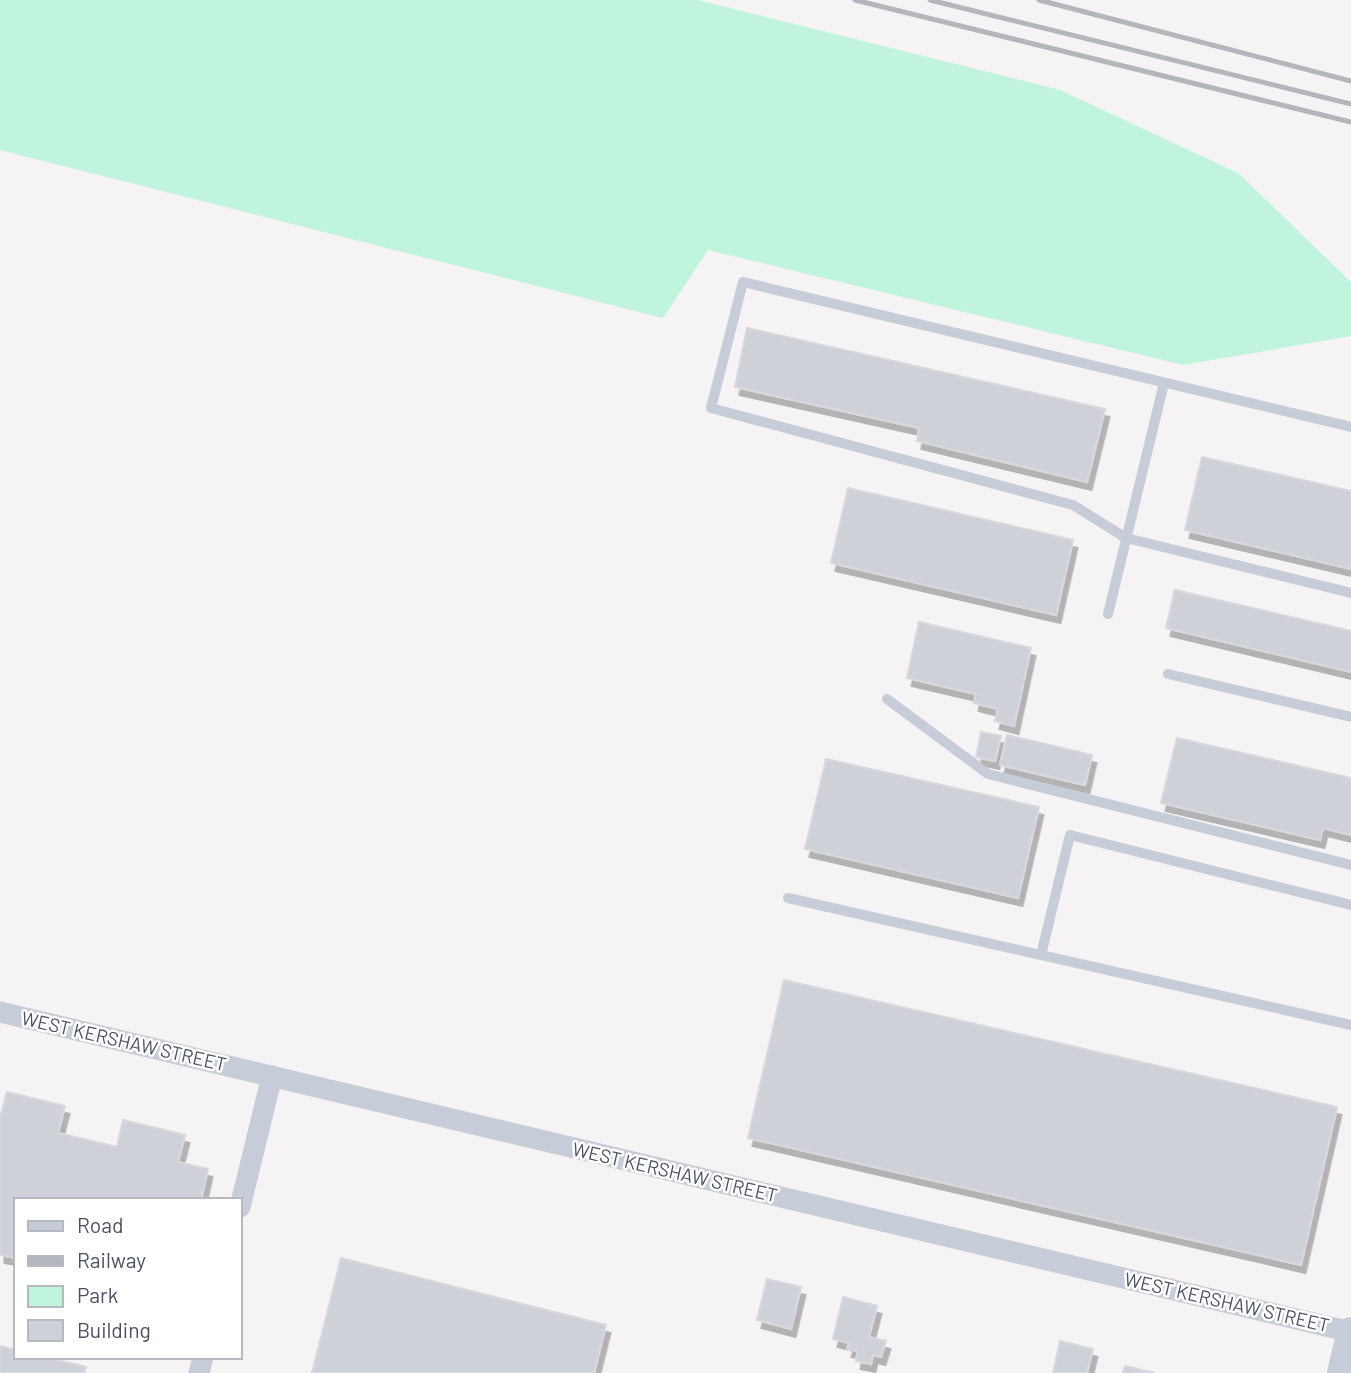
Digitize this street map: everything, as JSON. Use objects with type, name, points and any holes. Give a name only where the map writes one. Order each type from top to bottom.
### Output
[{"type":"street","name":"WEST KERSHAW STREET","points":[[0,1012],[272,1076],[1348,1347]]},
{"type":"street","points":[[242,1199],[272,1076]]},
{"type":"lane","points":[[1351,427],[743,282],[712,408],[1073,505],[1126,538],[1351,593]]},
{"type":"lane","points":[[1108,614],[1164,383]]},
{"type":"lane","points":[[1168,674],[1351,717]]},
{"type":"lane","points":[[887,699],[988,774],[1351,865]]},
{"type":"lane","points":[[1041,955],[1070,835],[1351,905]]},
{"type":"lane","points":[[788,898],[1351,1025]]},
{"type":"green space","points":[[0,0],[698,0],[1060,90],[1238,173],[1351,282],[1351,336],[1183,365],[708,250],[663,318],[0,150]]},
{"type":"building","points":[[747,328],[1105,409],[1087,482],[917,441],[919,428],[735,387]]},
{"type":"building","points":[[1202,457],[1351,491],[1351,569],[1185,530]]},
{"type":"building","points":[[848,488],[1073,540],[1056,615],[831,563]]},
{"type":"building","points":[[1175,590],[1351,631],[1351,672],[1166,628]]},
{"type":"building","points":[[919,622],[1031,648],[1014,726],[995,721],[998,709],[974,703],[976,694],[907,678]]},
{"type":"building","points":[[981,732],[1001,736],[995,761],[976,757]]},
{"type":"building","points":[[1007,735],[1092,755],[1085,785],[1000,765]]},
{"type":"building","points":[[1177,738],[1351,778],[1351,835],[1323,828],[1320,840],[1161,803]]},
{"type":"building","points":[[826,759],[1039,807],[1018,898],[805,849]]},
{"type":"building","points":[[784,980],[1337,1107],[1301,1265],[748,1138]]},
{"type":"building","points":[[7,1092],[65,1106],[58,1133],[117,1147],[123,1120],[185,1135],[178,1162],[208,1169],[201,1198],[14,1198],[14,1258],[0,1255],[0,1118]]},
{"type":"building","points":[[341,1258],[606,1325],[594,1373],[312,1373]]},
{"type":"building","points":[[767,1279],[801,1287],[791,1329],[757,1320]]},
{"type":"building","points":[[843,1297],[877,1306],[869,1337],[886,1341],[881,1357],[873,1355],[871,1364],[856,1361],[858,1351],[847,1349],[849,1343],[833,1339]]},
{"type":"building","points":[[1060,1341],[1093,1349],[1087,1373],[1053,1373]]},
{"type":"building","points":[[0,1346],[14,1350],[14,1359],[54,1359],[86,1367],[84,1373],[0,1373]]},
{"type":"building","points":[[1125,1366],[1155,1373],[1123,1373]]},
{"type":"railway","points":[[855,0],[1351,122]]},
{"type":"railway","points":[[930,0],[1351,104]]},
{"type":"railway","points":[[1039,0],[1351,81]]}]
